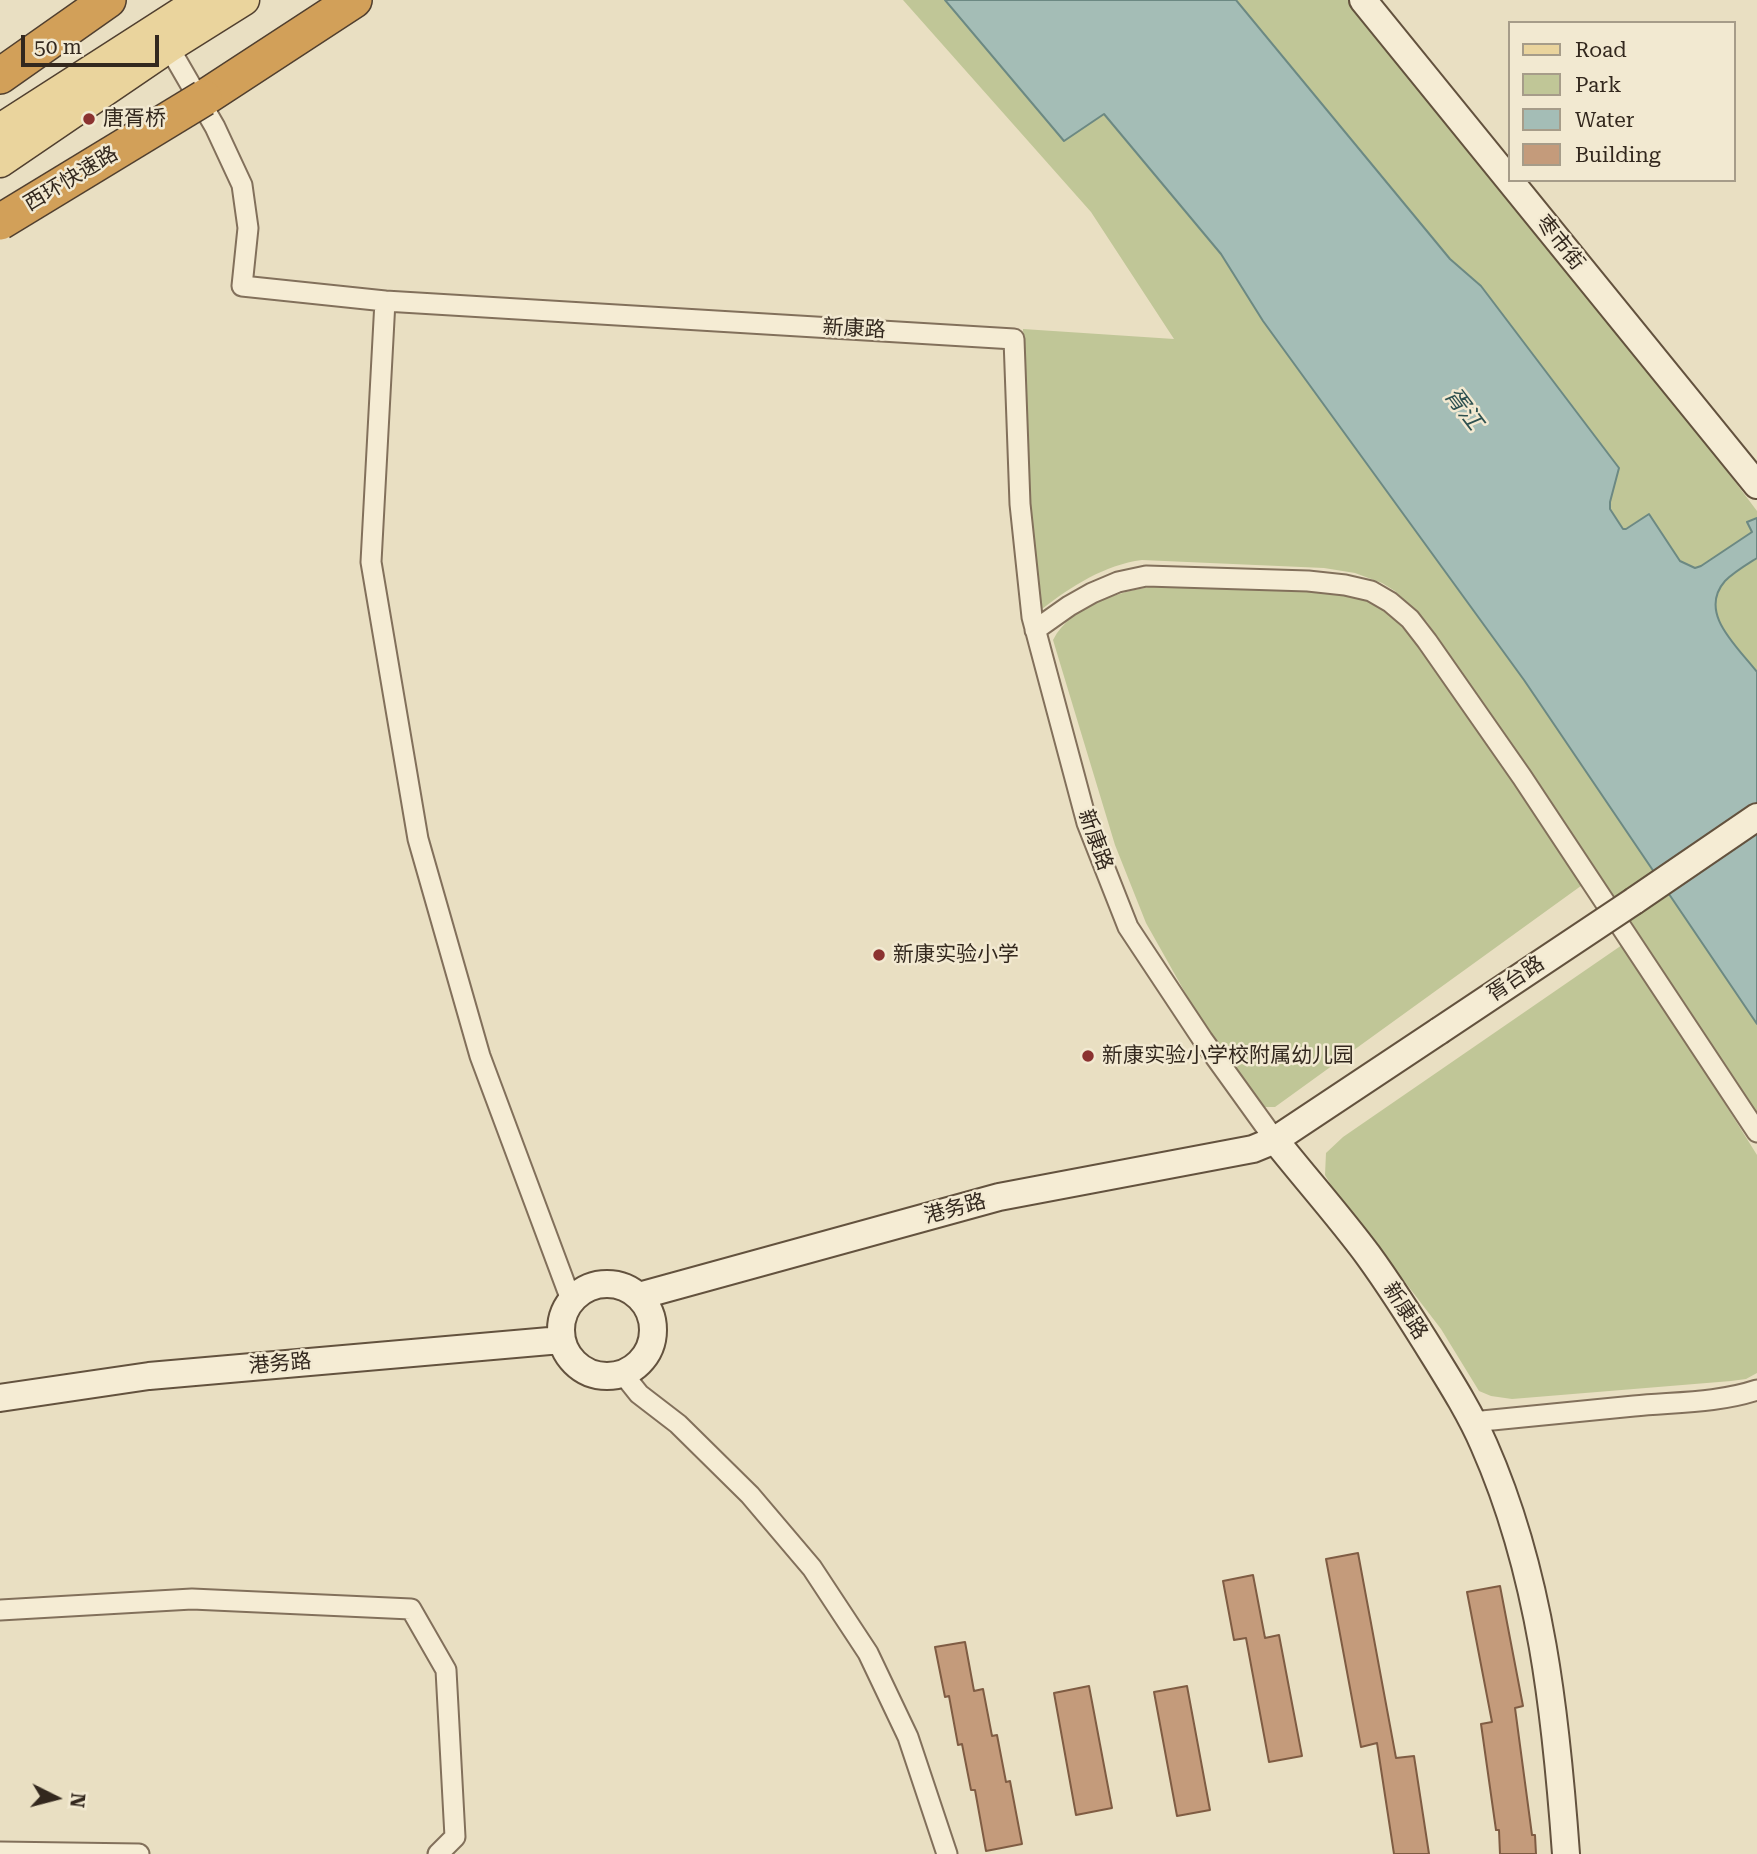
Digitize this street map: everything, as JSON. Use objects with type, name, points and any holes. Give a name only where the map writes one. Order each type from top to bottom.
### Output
[{"type":"highway","points":[[0,76],[108,0]]},
{"type":"highway","name":"西环快速路","points":[[0,222],[204,98],[354,0]]},
{"type":"main road","points":[[0,162],[164,38],[201,0]]},
{"type":"main road","points":[[0,129],[164,38],[244,0]]},
{"type":"street","name":"枣市街","points":[[1365,0],[1508,177]]},
{"type":"street","points":[[164,38],[215,127],[242,185],[248,228],[242,286],[385,301],[371,562],[418,839],[480,1056],[571,1300]]},
{"type":"street","name":"枣市街","points":[[1512,182],[1757,485]]},
{"type":"street","name":"新康路","points":[[385,301],[1014,339],[1020,504],[1032,617],[1087,823],[1128,927],[1203,1040],[1275,1140],[1368,1255],[1454,1387],[1484,1444],[1517,1537],[1546,1657],[1566,1854]]},
{"type":"street","points":[[1035,630],[1092,593],[1118,582],[1146,576],[1308,581],[1371,591],[1390,602],[1410,619],[1427,641],[1522,777],[1757,1132]]},
{"type":"street","name":"胥台路","points":[[1275,1140],[1757,817]]},
{"type":"street","name":"港务路","points":[[639,1296],[999,1197],[1253,1149],[1275,1140]]},
{"type":"street","points":[[612,1283],[626,1287],[639,1296],[648,1308],[653,1323],[653,1339],[647,1354],[636,1366],[623,1374],[607,1377],[592,1374],[577,1366],[567,1354],[561,1340],[563,1312],[571,1300],[582,1290],[596,1284],[612,1283]]},
{"type":"street","name":"港务路","points":[[0,1398],[149,1376],[561,1340]]},
{"type":"street","points":[[623,1374],[639,1395],[678,1424],[750,1495],[812,1568],[868,1653],[908,1737],[947,1854]]},
{"type":"street","points":[[1472,1422],[1705,1400],[1739,1396],[1757,1390]]},
{"type":"street","points":[[0,1610],[192,1599],[411,1609],[446,1670],[455,1837],[438,1854]]},
{"type":"street","points":[[0,1852],[139,1854]]},
{"type":"green space","points":[[903,0],[945,0],[1064,141],[1104,113],[1221,254],[1263,321],[1524,680],[1757,1024],[1757,1114],[1427,622],[1395,591],[1355,573],[1324,568],[1142,560],[1089,578],[1042,609],[1029,509],[1023,329],[1174,339],[1091,212]]},
{"type":"green space","points":[[1236,0],[1350,0],[1556,253],[1708,446],[1757,511],[1757,517],[1747,523],[1753,532],[1695,568],[1680,561],[1649,514],[1623,530],[1610,509],[1619,468],[1481,286],[1450,259]]},
{"type":"green space","points":[[1757,558],[1757,672],[1723,629],[1716,605],[1718,593],[1725,581]]},
{"type":"green space","points":[[1165,585],[1342,591],[1362,597],[1385,610],[1406,630],[1585,883],[1275,1107],[1263,1107],[1237,1085],[1146,923],[1115,845],[1053,640],[1073,616],[1087,607],[1118,594]]},
{"type":"green space","points":[[1622,945],[1757,1155],[1757,1373],[1746,1379],[1731,1381],[1512,1399],[1491,1396],[1479,1391],[1441,1329],[1332,1187],[1325,1175],[1326,1153],[1343,1137]]},
{"type":"water","name":"胥江","points":[[945,0],[1236,0],[1450,259],[1481,286],[1619,468],[1610,509],[1623,529],[1649,514],[1680,561],[1695,568],[1752,532],[1747,522],[1757,518],[1757,558],[1725,581],[1718,593],[1716,605],[1723,629],[1757,672],[1757,1024],[1524,680],[1263,321],[1221,254],[1104,114],[1064,141]]},
{"type":"building","points":[[1358,1553],[1396,1758],[1414,1756],[1429,1854],[1394,1854],[1377,1743],[1361,1747],[1326,1559]]},
{"type":"building","points":[[1253,1575],[1265,1638],[1279,1635],[1302,1756],[1269,1762],[1246,1638],[1234,1640],[1223,1581]]},
{"type":"building","points":[[1500,1586],[1523,1706],[1515,1708],[1536,1854],[1500,1854],[1499,1830],[1496,1830],[1481,1724],[1492,1722],[1467,1592]]},
{"type":"building","points":[[965,1642],[974,1691],[983,1689],[992,1736],[997,1735],[1006,1782],[1010,1781],[1022,1844],[986,1851],[975,1790],[971,1790],[962,1744],[958,1745],[949,1696],[945,1697],[935,1647]]},
{"type":"building","points":[[1089,1686],[1112,1808],[1076,1815],[1054,1693]]},
{"type":"building","points":[[1187,1686],[1210,1810],[1177,1816],[1154,1692]]},
{"type":"place","name":"唐胥桥","points":[[89,119]]},
{"type":"place","name":"新康实验小学","points":[[879,955]]},
{"type":"place","name":"新康实验小学校附属幼儿园","points":[[1088,1056]]}]
